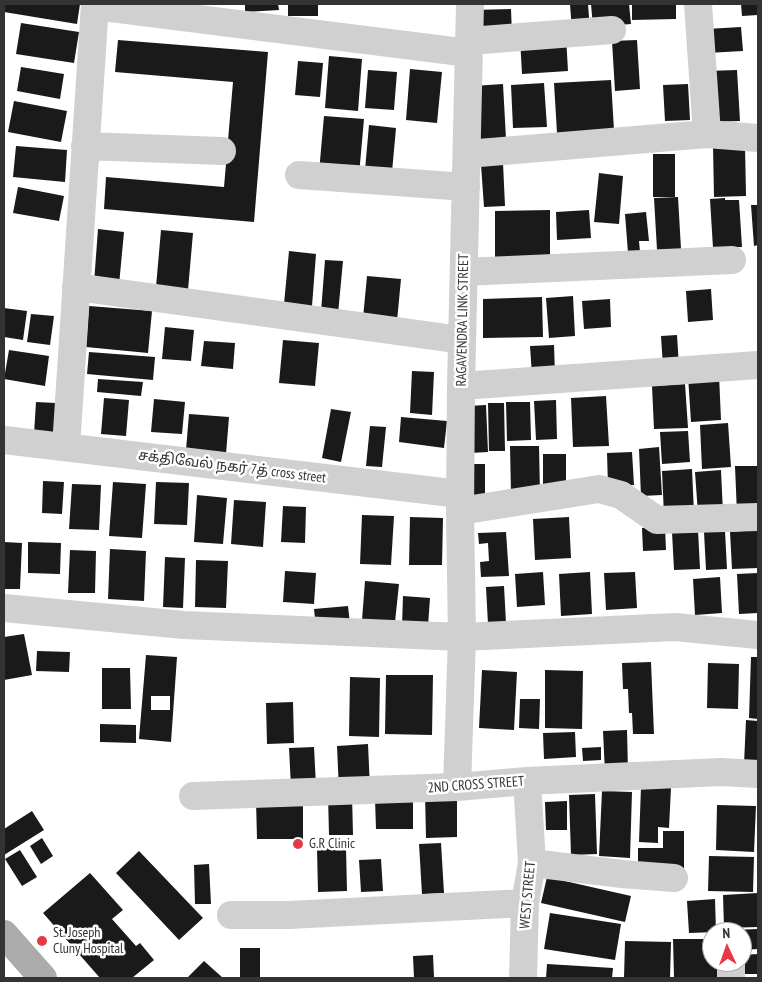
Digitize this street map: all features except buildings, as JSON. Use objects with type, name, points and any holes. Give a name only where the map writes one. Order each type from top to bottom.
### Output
[{"type":"main road","points":[[4,934],[42,978]]},
{"type":"street","name":"RAGAVENDRA LINK STREET","points":[[457,787],[462,637],[461,386],[470,4]]},
{"type":"street","points":[[698,4],[707,134]]},
{"type":"street","points":[[66,447],[95,5],[469,47],[612,30]]},
{"type":"street","points":[[466,154],[707,134],[758,138]]},
{"type":"street","points":[[85,146],[222,151]]},
{"type":"street","points":[[299,175],[466,187]]},
{"type":"street","points":[[464,272],[732,260]]},
{"type":"street","points":[[76,287],[462,340]]},
{"type":"street","points":[[461,386],[758,365]]},
{"type":"street","name":"சக்திவேல் நகர் 7த் cross street","points":[[4,440],[66,447],[460,503],[599,489],[621,495],[657,520],[758,517]]},
{"type":"street","points":[[4,608],[184,625],[462,637],[675,627],[758,635]]},
{"type":"street","name":"2ND CROSS STREET","points":[[193,796],[457,787],[527,781],[722,772],[758,774]]},
{"type":"street","name":"WEST STREET","points":[[523,978],[525,903],[532,863],[527,781]]},
{"type":"street","points":[[532,863],[674,878]]},
{"type":"street","points":[[231,915],[289,915],[525,903]]},
{"type":"place","name":"G.R Clinic","points":[[298,844]]},
{"type":"place","name":"St. Joseph Cluny Hospital","points":[[42,941]]}]
